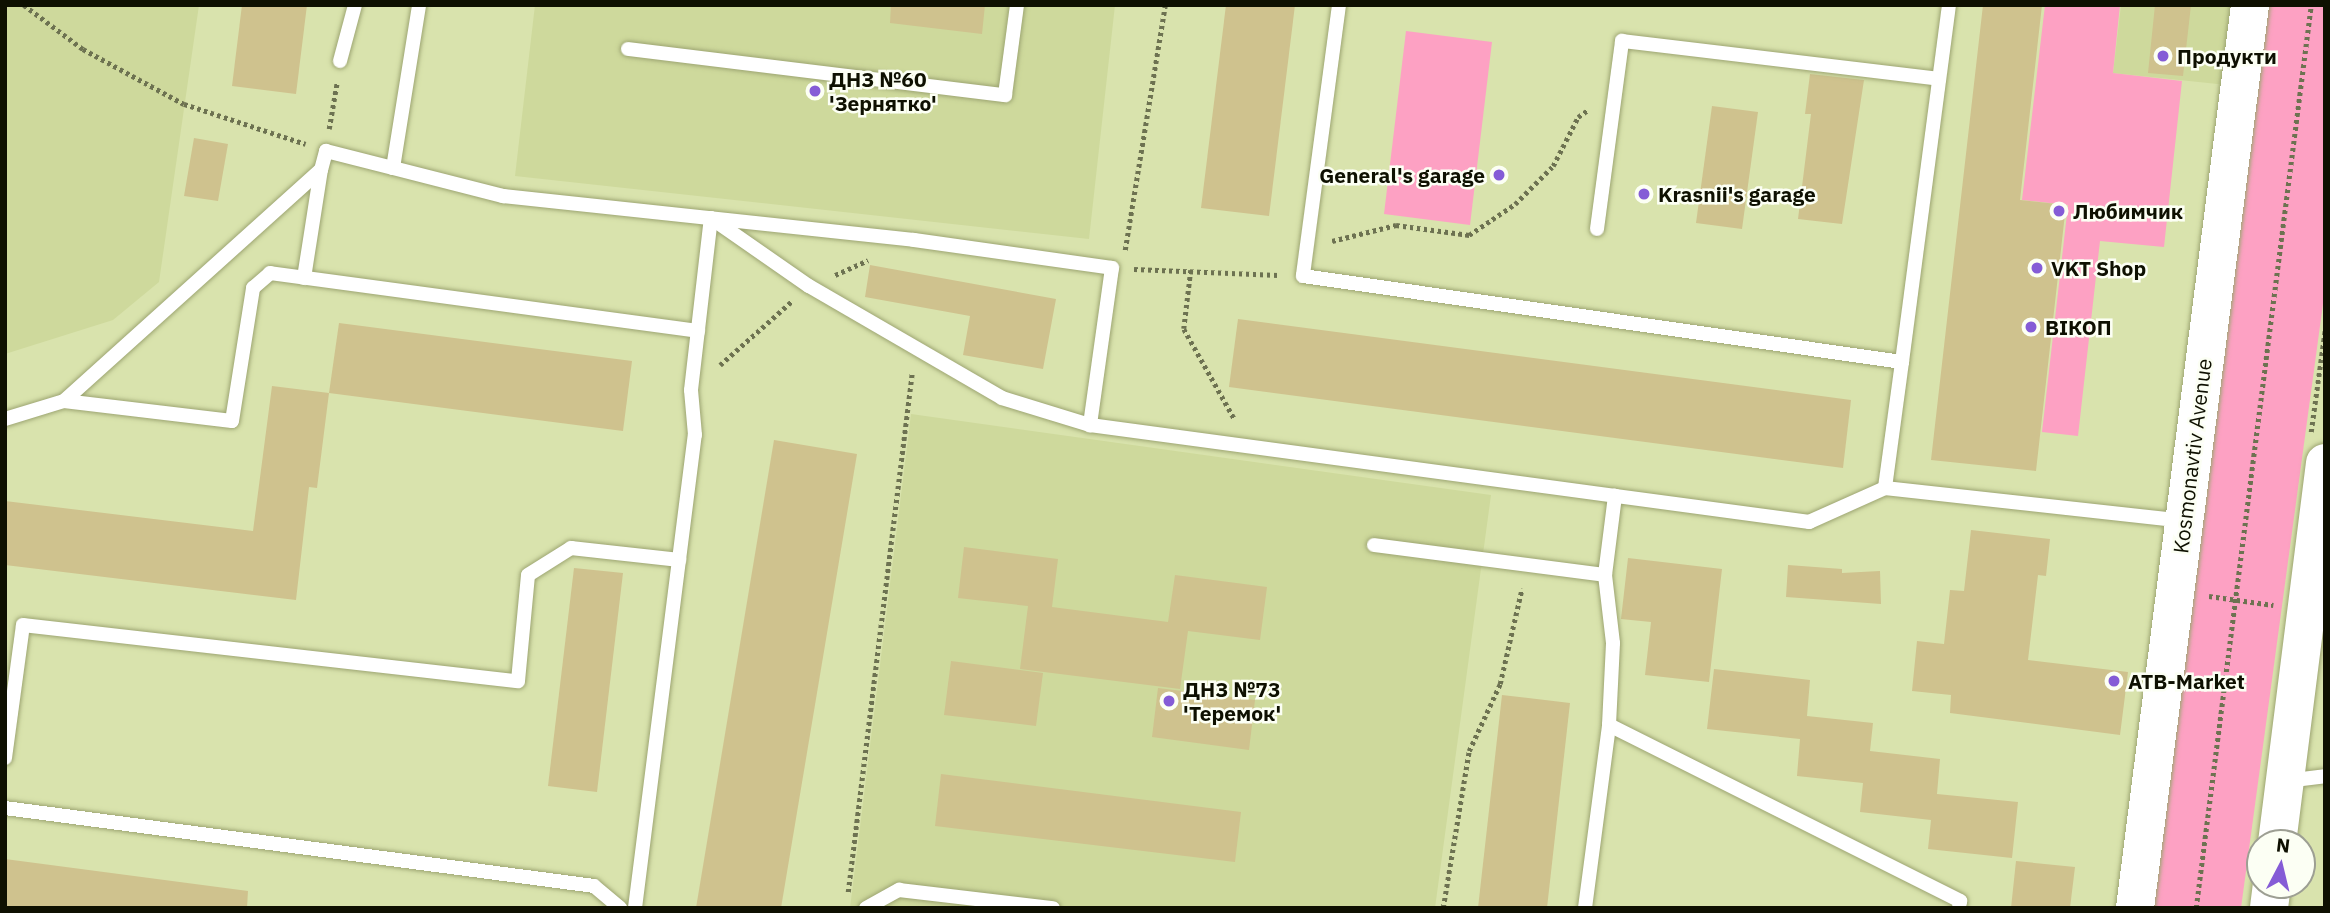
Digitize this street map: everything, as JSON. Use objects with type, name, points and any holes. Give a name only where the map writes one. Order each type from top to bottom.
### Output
[{"type":"street","name":"Kosmonavtiv Avenue","points":[[2135,908],[2250,5]]},
{"type":"street","points":[[2279,829],[2325,463]]},
{"type":"lane","points":[[340,61],[355,5]]},
{"type":"lane","points":[[393,168],[419,5]]},
{"type":"lane","points":[[628,48],[1004,95],[1017,5]]},
{"type":"lane","points":[[1339,5],[1303,276],[1902,362]]},
{"type":"lane","points":[[1885,488],[1949,5]]},
{"type":"lane","points":[[1597,229],[1622,41],[1939,79]]},
{"type":"lane","points":[[304,278],[326,151],[503,196],[711,218],[1117,268],[1090,425]]},
{"type":"lane","points":[[64,401],[321,170]]},
{"type":"lane","points":[[635,908],[695,435],[691,390],[711,218]]},
{"type":"lane","points":[[711,218],[809,286],[1002,398],[1090,425],[1809,522],[1885,488],[2184,521]]},
{"type":"lane","points":[[5,419],[64,401],[232,421],[253,288],[270,273],[698,331]]},
{"type":"lane","points":[[1585,908],[1609,725],[1614,643],[1605,575],[1615,496]]},
{"type":"lane","points":[[1374,545],[1605,575]]},
{"type":"lane","points":[[5,758],[23,625],[518,681],[528,575],[571,548],[679,560]]},
{"type":"lane","points":[[1609,725],[1959,901],[1959,908]]},
{"type":"lane","points":[[2285,781],[2325,776]]},
{"type":"lane","points":[[5,808],[594,886],[620,908]]},
{"type":"lane","points":[[866,908],[899,890],[1053,908]]},
{"type":"path","points":[[24,5],[83,49],[184,104],[326,151],[340,61]]},
{"type":"path","points":[[1164,5],[1117,268],[1303,276]]},
{"type":"path","points":[[2196,908],[2311,5]]},
{"type":"path","points":[[1307,248],[1396,225],[1469,235],[1515,204],[1553,166],[1578,117],[1616,90]]},
{"type":"path","points":[[1191,270],[1184,329],[1250,445]]},
{"type":"path","points":[[848,894],[916,348]]},
{"type":"path","points":[[1443,908],[1469,751],[1500,684],[1526,565]]},
{"type":"path","points":[[2175,592],[2288,607]]},
{"type":"shaded area","points":[[5,5],[199,5],[159,282],[113,320],[5,354]]},
{"type":"shaded area","name":"ДНЗ №60 'Зернятко'","points":[[535,5],[1115,5],[1089,239],[515,176]]},
{"type":"shaded area","points":[[2045,5],[2120,5],[2113,73],[2182,81],[2164,247],[2100,241],[2078,436],[2042,432],[2068,205],[2022,200]]},
{"type":"shaded area","points":[[2121,5],[2236,5],[2227,85],[2113,73]]},
{"type":"shaded area","points":[[2266,5],[2325,5],[2325,289],[2252,829],[2246,829],[2246,871],[2241,908],[2149,908]]},
{"type":"shaded area","points":[[1406,31],[1492,42],[1470,225],[1384,214]]},
{"type":"shaded area","name":"ДНЗ №73 'Теремок'","points":[[911,414],[1491,495],[1435,908],[850,908]]},
{"type":"building","points":[[242,5],[307,5],[296,94],[232,86]]},
{"type":"building","points":[[891,5],[985,5],[982,34],[890,23]]},
{"type":"building","points":[[1226,5],[1295,5],[1269,216],[1201,208]]},
{"type":"building","points":[[1983,5],[2042,5],[2020,200],[2066,205],[2036,471],[1931,460]]},
{"type":"building","points":[[2155,5],[2191,5],[2183,76],[2148,73]]},
{"type":"building","points":[[1810,74],[1864,80],[1842,224],[1798,219],[1811,114],[1805,114]]},
{"type":"building","points":[[1712,106],[1758,112],[1742,229],[1696,223]]},
{"type":"building","points":[[194,138],[228,144],[218,201],[184,196]]},
{"type":"building","points":[[870,265],[1056,299],[1043,369],[963,355],[970,316],[865,297]]},
{"type":"building","points":[[1238,319],[1851,400],[1843,468],[1229,387]]},
{"type":"building","points":[[339,323],[632,361],[623,431],[329,393]]},
{"type":"building","points":[[272,386],[329,393],[317,488],[309,487],[296,600],[5,565],[5,501],[253,531]]},
{"type":"building","points":[[774,440],[857,454],[781,908],[696,908]]},
{"type":"building","points":[[1971,530],[2050,539],[2046,576],[2038,575],[2028,660],[2128,672],[2120,735],[1950,713],[1951,695],[1912,691],[1917,641],[1944,644],[1950,590],[1964,591]]},
{"type":"building","points":[[964,547],[1058,559],[1052,607],[1168,622],[1175,575],[1267,587],[1260,640],[1188,631],[1180,689],[1020,669],[1028,606],[958,598]]},
{"type":"building","points":[[1628,558],[1722,569],[1709,682],[1645,675],[1651,622],[1621,619]]},
{"type":"building","points":[[1788,565],[1842,569],[1842,573],[1880,571],[1881,604],[1786,597]]},
{"type":"building","points":[[574,568],[623,573],[597,792],[548,786]]},
{"type":"building","points":[[951,661],[1043,673],[1036,726],[944,715]]},
{"type":"building","points":[[1714,669],[1810,680],[1807,716],[1873,723],[1870,751],[1940,759],[1937,794],[2018,802],[2012,858],[1928,849],[1931,820],[1860,812],[1863,783],[1797,776],[1800,739],[1707,729]]},
{"type":"building","points":[[1158,688],[1255,700],[1249,750],[1152,737]]},
{"type":"building","points":[[1502,695],[1570,703],[1547,908],[1478,908]]},
{"type":"building","points":[[941,774],[1241,812],[1235,862],[935,826]]},
{"type":"building","points":[[5,859],[248,891],[247,908],[5,908]]},
{"type":"building","points":[[2016,861],[2075,867],[2070,908],[2011,908]]},
{"type":"place","name":"Продукти","points":[[2163,56]]},
{"type":"place","name":"ДНЗ №60 'Зернятко'","points":[[815,91]]},
{"type":"place","name":"General's garage","points":[[1499,175]]},
{"type":"place","name":"Krasnii's garage","points":[[1644,194]]},
{"type":"place","name":"Любимчик","points":[[2059,211]]},
{"type":"place","name":"VKT Shop","points":[[2037,268]]},
{"type":"place","name":"ВІКОП","points":[[2031,327]]},
{"type":"place","name":"ATB-Market","points":[[2114,681]]},
{"type":"place","name":"ДНЗ №73 'Теремок'","points":[[1169,701]]}]
